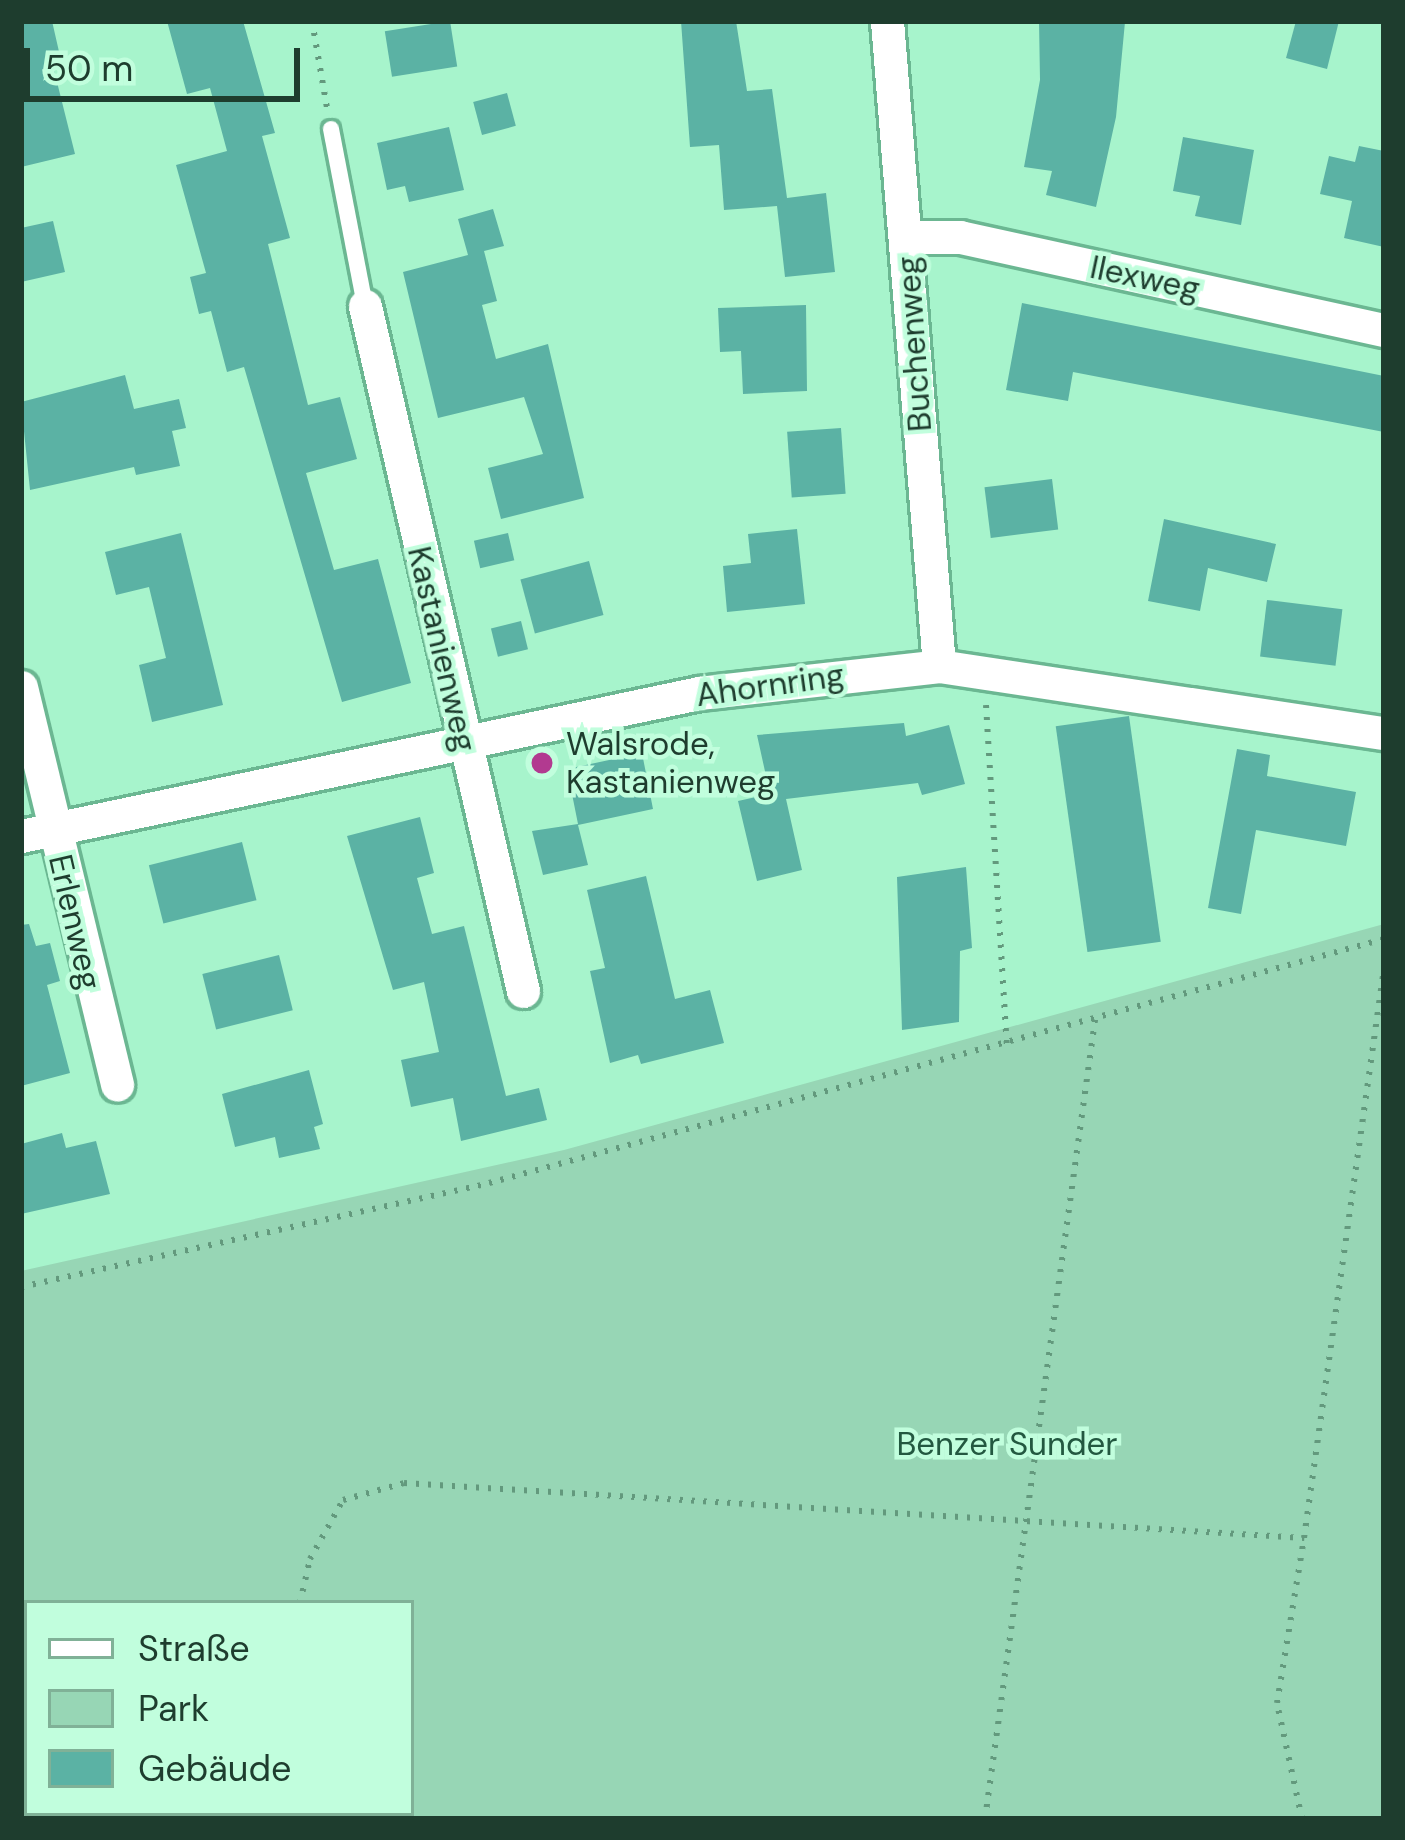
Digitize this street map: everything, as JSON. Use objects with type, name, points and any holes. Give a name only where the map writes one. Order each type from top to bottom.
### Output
[{"type":"street","name":"Buchenweg","points":[[886,21],[939,666]]},
{"type":"street","name":"Ilexweg","points":[[906,237],[960,237],[1384,330]]},
{"type":"street","name":"Kastanienweg","points":[[364,306],[523,991]]},
{"type":"street","name":"Ahornring","points":[[37,831],[699,693],[939,666],[1384,733]]},
{"type":"street","name":"Erlenweg","points":[[21,687],[37,831],[117,1085]]},
{"type":"lane","points":[[331,129],[364,306]]},
{"type":"path","points":[[312,21],[331,129]]},
{"type":"path","points":[[984,672],[1007,1044]]},
{"type":"path","points":[[21,1287],[489,1183],[1384,939]]},
{"type":"path","points":[[1302,1819],[1277,1703],[1384,968]]},
{"type":"path","points":[[985,1819],[1095,1018]]},
{"type":"path","points":[[301,1600],[310,1559],[343,1500],[404,1483],[1028,1526],[1304,1538]]},
{"type":"green space","name":"Benzer Sunder","points":[[1384,924],[1384,1819],[21,1819],[21,1271],[564,1150]]},
{"type":"building","points":[[21,21],[52,21],[60,56],[51,58],[75,154],[21,167]]},
{"type":"building","points":[[167,21],[243,21],[275,133],[262,136],[290,238],[268,244],[308,405],[340,397],[357,459],[306,473],[334,570],[378,559],[411,683],[342,702],[244,367],[227,372],[211,311],[199,314],[190,277],[206,273],[176,165],[227,151],[210,88],[187,94]]},
{"type":"building","points":[[450,21],[457,66],[392,77],[385,31]]},
{"type":"building","points":[[681,21],[736,21],[747,91],[772,89],[787,198],[826,193],[835,272],[785,277],[777,206],[724,210],[719,145],[690,147]]},
{"type":"building","points":[[1039,21],[1125,22],[1116,117],[1096,207],[1046,195],[1052,171],[1024,167],[1040,80]]},
{"type":"building","points":[[1296,21],[1339,21],[1327,69],[1286,58]]},
{"type":"building","points":[[507,93],[516,126],[482,135],[473,102]]},
{"type":"building","points":[[449,127],[464,190],[409,202],[405,186],[387,190],[377,143]]},
{"type":"building","points":[[1183,137],[1254,150],[1241,225],[1195,216],[1200,196],[1173,191]]},
{"type":"building","points":[[1359,146],[1384,151],[1384,247],[1344,238],[1352,201],[1320,194],[1329,156],[1355,162]]},
{"type":"building","points":[[493,209],[504,246],[484,251],[497,301],[482,305],[496,359],[548,344],[584,498],[501,519],[488,468],[543,454],[524,397],[438,418],[403,272],[468,255],[458,219]]},
{"type":"building","points":[[53,221],[65,272],[21,282],[21,228]]},
{"type":"building","points":[[1022,303],[1384,376],[1384,432],[1073,372],[1068,401],[1006,390]]},
{"type":"building","points":[[806,305],[807,391],[743,394],[741,351],[720,352],[718,308]]},
{"type":"building","points":[[125,375],[134,409],[179,399],[186,428],[172,431],[180,466],[136,475],[134,467],[30,490],[21,402]]},
{"type":"building","points":[[841,428],[846,494],[792,498],[787,432]]},
{"type":"building","points":[[1052,479],[1058,530],[991,538],[985,487]]},
{"type":"building","points":[[1164,519],[1276,544],[1267,582],[1208,568],[1200,611],[1148,601]]},
{"type":"building","points":[[797,529],[805,604],[727,612],[723,566],[751,563],[748,534]]},
{"type":"building","points":[[181,533],[223,705],[152,722],[139,665],[166,658],[149,587],[116,595],[105,552]]},
{"type":"building","points":[[508,533],[514,560],[480,568],[474,541]]},
{"type":"building","points":[[589,561],[603,615],[535,633],[520,579]]},
{"type":"building","points":[[1267,600],[1342,609],[1335,666],[1260,657]]},
{"type":"building","points":[[521,621],[528,649],[498,657],[491,628]]},
{"type":"building","points":[[1129,716],[1161,942],[1087,952],[1056,726]]},
{"type":"building","points":[[904,723],[906,736],[949,725],[965,784],[922,795],[918,783],[786,799],[802,870],[757,881],[738,801],[770,794],[757,735]]},
{"type":"building","points":[[1237,749],[1270,755],[1267,776],[1356,792],[1346,846],[1256,830],[1241,914],[1208,908]]},
{"type":"building","points":[[642,753],[653,809],[578,825],[588,865],[543,875],[532,831],[578,824],[567,769]]},
{"type":"building","points":[[420,817],[434,873],[417,878],[432,934],[464,926],[506,1096],[539,1088],[547,1120],[461,1141],[453,1098],[411,1107],[401,1060],[439,1052],[424,982],[393,990],[347,836]]},
{"type":"building","points":[[242,842],[257,900],[163,923],[149,865]]},
{"type":"building","points":[[966,867],[972,948],[960,951],[959,1022],[902,1030],[897,877]]},
{"type":"building","points":[[646,876],[675,999],[710,990],[724,1043],[641,1064],[638,1055],[610,1063],[590,971],[605,968],[587,890]]},
{"type":"building","points":[[29,924],[36,946],[50,943],[60,981],[47,985],[70,1073],[21,1086],[21,925]]},
{"type":"building","points":[[279,955],[293,1010],[216,1029],[202,974]]},
{"type":"building","points":[[309,1070],[323,1124],[314,1127],[320,1149],[279,1158],[275,1137],[235,1147],[222,1094]]},
{"type":"building","points":[[62,1133],[66,1148],[96,1141],[110,1194],[21,1214],[21,1144]]},
{"type":"place","name":"Walsrode, Kastanienweg","points":[[542,763]]}]
